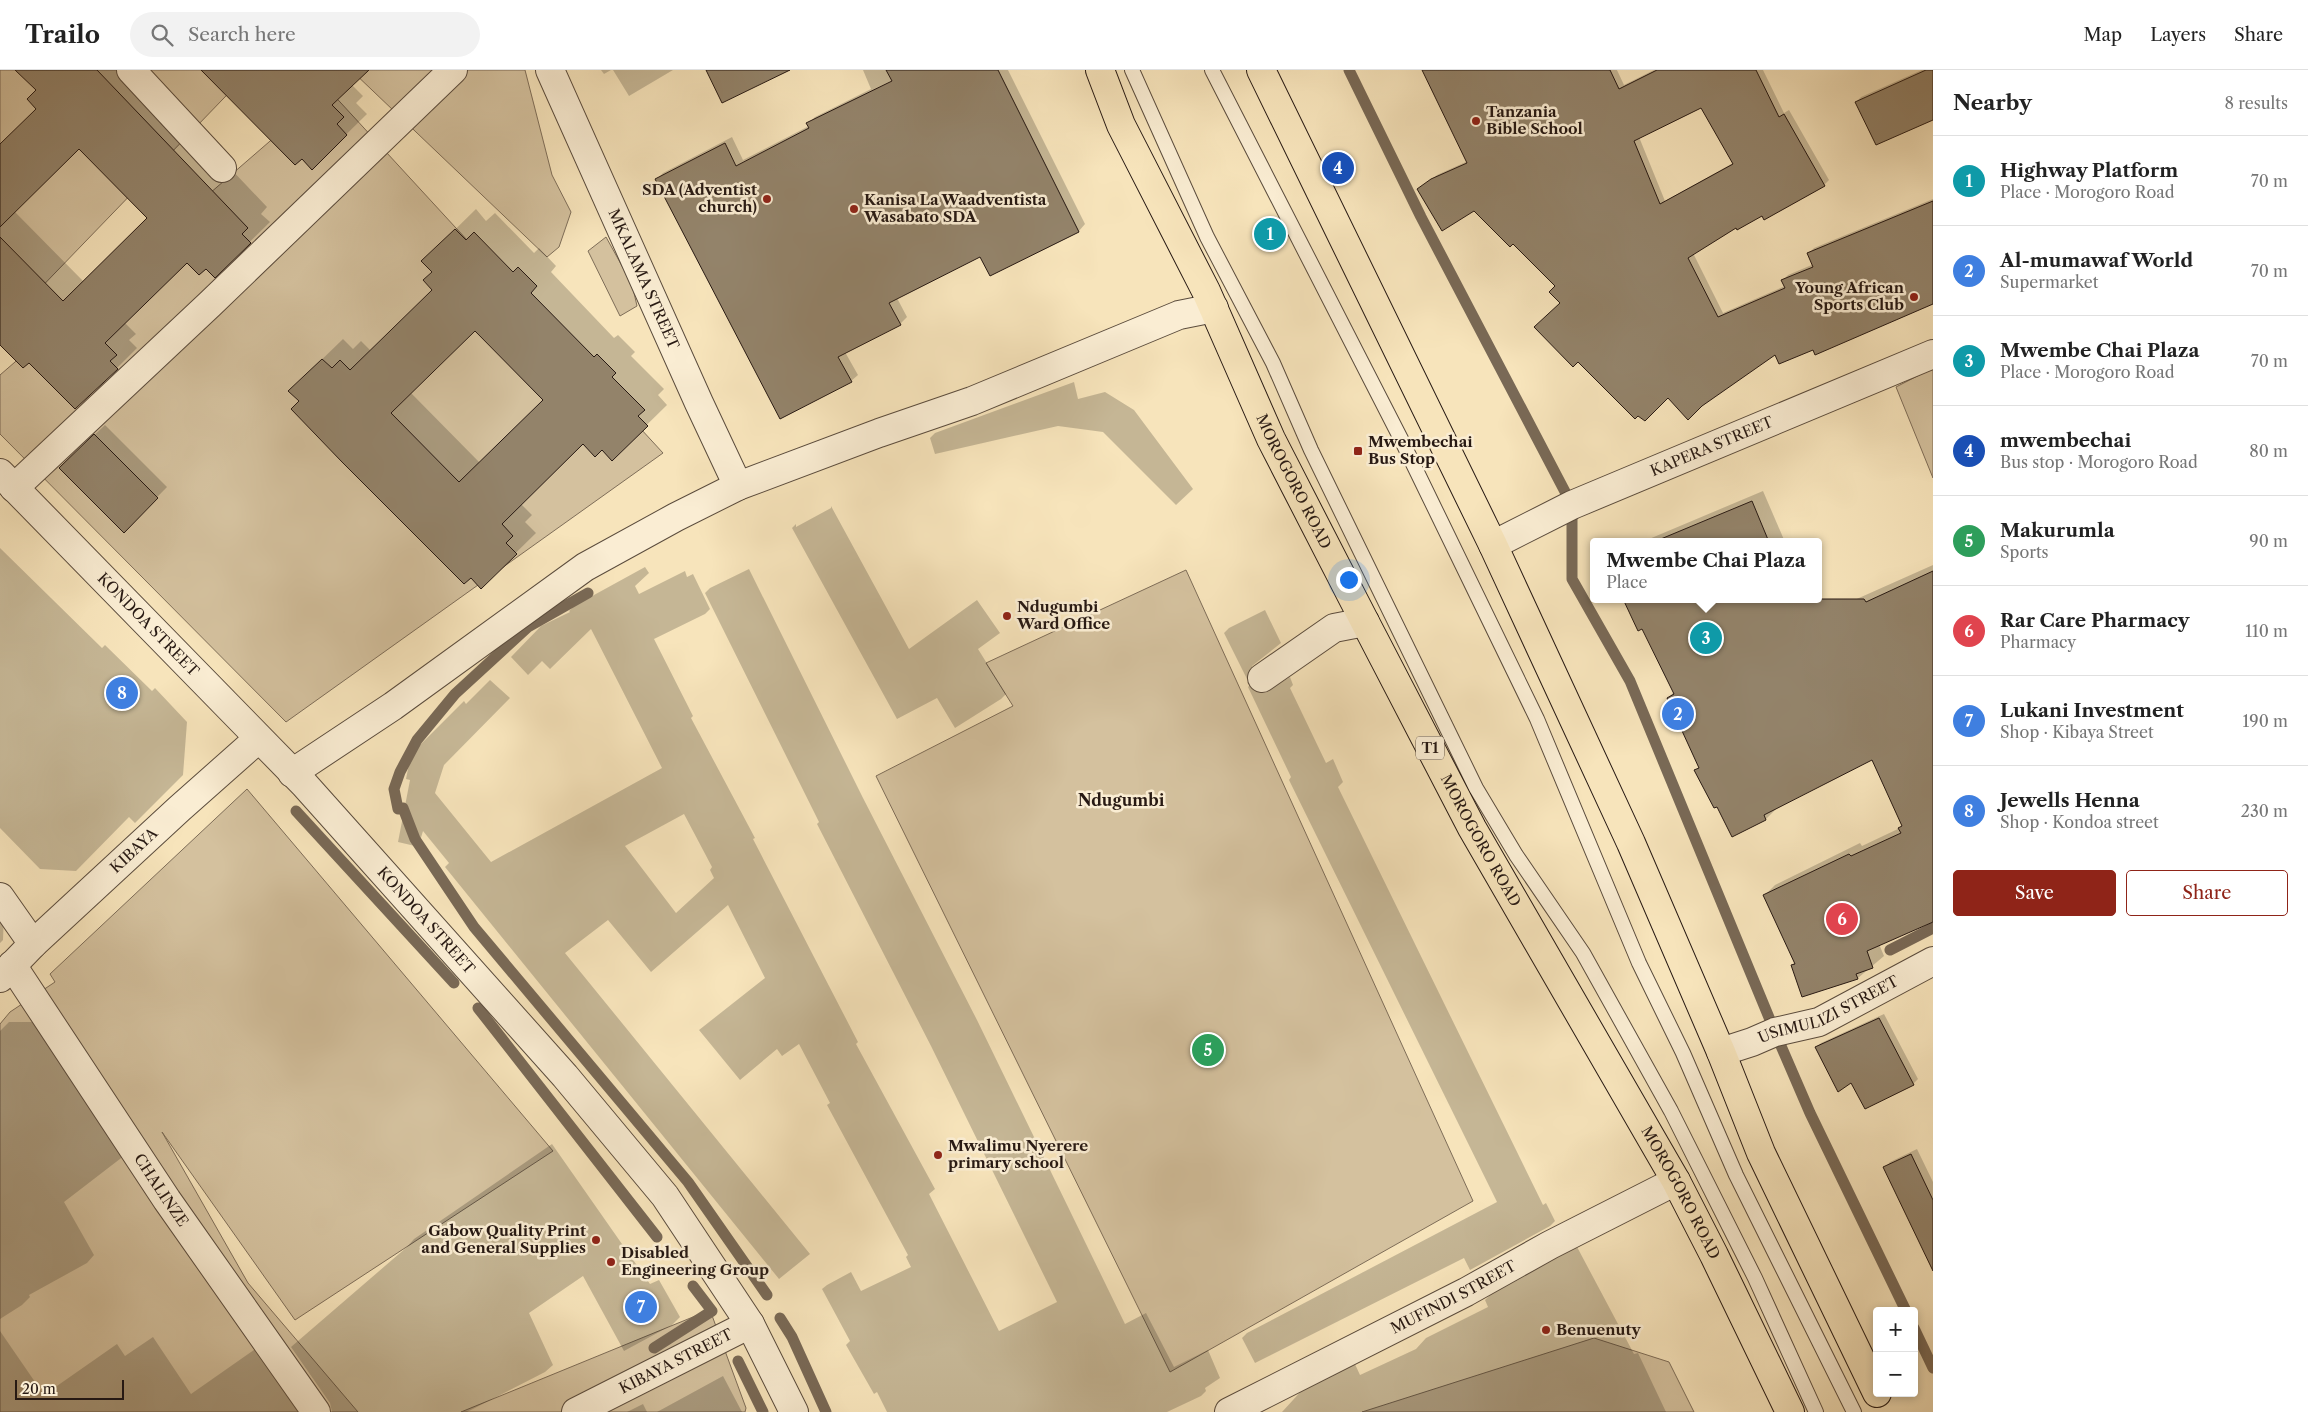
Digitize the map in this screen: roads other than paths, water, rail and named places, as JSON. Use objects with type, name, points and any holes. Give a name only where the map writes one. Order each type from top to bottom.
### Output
[{"type":"highway","name":"MOROGORO ROAD","points":[[1100,70],[1121,125],[1214,308],[1271,438],[1365,622],[1472,828],[1676,1181],[1790,1412]]},
{"type":"highway","points":[[1261,70],[1493,545],[1631,843],[1721,1052],[1761,1152],[1873,1385]]},
{"type":"highway","points":[[1879,1397],[1886,1412]]},
{"type":"street","points":[[131,70],[222,168]]},
{"type":"street","points":[[7,481],[210,304],[453,70]]},
{"type":"street","name":"MKALAMA STREET","points":[[550,70],[738,486]]},
{"type":"street","points":[[292,773],[393,706],[585,567],[676,517],[738,486],[879,433],[972,401],[1179,315],[1214,308]]},
{"type":"street","name":"KAPERA STREET","points":[[1493,545],[1572,504],[1933,354]]},
{"type":"street","name":"KONDOA STREET","points":[[7,481],[292,773],[370,856],[483,986],[565,1076],[665,1196],[750,1324],[794,1412]]},
{"type":"street","points":[[1262,678],[1334,628],[1365,622]]},
{"type":"street","name":"KIBAYA","points":[[6,972],[33,944],[179,809],[258,740]]},
{"type":"street","points":[[0,896],[33,944]]},
{"type":"street","name":"USIMULIZI STREET","points":[[1721,1052],[1775,1032],[1820,1022],[1933,961]]},
{"type":"street","name":"CHALINZE","points":[[6,972],[316,1412]]},
{"type":"street","name":"MUFINDI STREET","points":[[1239,1410],[1466,1292],[1550,1245],[1676,1181]]},
{"type":"street","name":"KIBAYA STREET","points":[[576,1412],[750,1324]]},
{"type":"lane","name":"MOROGORO ROAD","points":[[1132,70],[1207,237],[1274,363],[1311,450],[1476,788],[1516,855],[1583,953],[1671,1111],[1755,1278],[1816,1412]]},
{"type":"lane","points":[[1212,70],[1401,439],[1537,719],[1639,963],[1683,1053],[1736,1176],[1854,1412]]},
{"type":"waterway","points":[[1349,70],[1421,217],[1572,505],[1572,579],[1630,681],[1810,1113],[1904,1307]]},
{"type":"waterway","points":[[588,593],[528,627],[455,694],[417,740],[400,772],[394,789],[398,809],[403,808],[415,839],[474,927],[688,1182],[767,1295]]},
{"type":"waterway","points":[[296,811],[454,983]]},
{"type":"waterway","points":[[1890,950],[1933,928]]},
{"type":"waterway","points":[[478,1008],[657,1237]]},
{"type":"waterway","points":[[654,1348],[712,1311],[693,1286]]},
{"type":"waterway","points":[[780,1318],[792,1337],[826,1412]]},
{"type":"waterway","points":[[1918,1336],[1933,1368]]},
{"type":"waterway","points":[[738,1361],[763,1412]]},
{"type":"place","name":"Tanzania Bible School","points":[[1476,121]]},
{"type":"place","name":"mwembechai","points":[[1338,168]]},
{"type":"place","name":"SDA (Adventist church)","points":[[767,199]]},
{"type":"place","name":"Kanisa La Waadventista Wasabato SDA","points":[[854,209]]},
{"type":"place","name":"Highway Platform","points":[[1270,234]]},
{"type":"place","name":"Young African Sports Club","points":[[1914,297]]},
{"type":"place","name":"Mwembechai Bus Stop","points":[[1358,451]]},
{"type":"place","name":"Ndugumbi Ward Office","points":[[1007,616]]},
{"type":"place","name":"Mwembe Chai Plaza","points":[[1706,638]]},
{"type":"place","name":"Jewells Henna","points":[[122,693]]},
{"type":"place","name":"Al-mumawaf World","points":[[1678,714]]},
{"type":"place","name":"Rar Care Pharmacy","points":[[1842,919]]},
{"type":"place","name":"Makurumla","points":[[1208,1050]]},
{"type":"place","name":"Mwalimu Nyerere primary school","points":[[938,1155]]},
{"type":"place","name":"Gabow Quality Print and General Supplies","points":[[596,1240]]},
{"type":"place","name":"Disabled Engineering Group","points":[[611,1262]]},
{"type":"place","name":"Lukani Investment","points":[[641,1307]]},
{"type":"place","name":"Benuenuty","points":[[1546,1330]]},
{"type":"district","name":"Ndugumbi","points":[[1121,800]]}]
